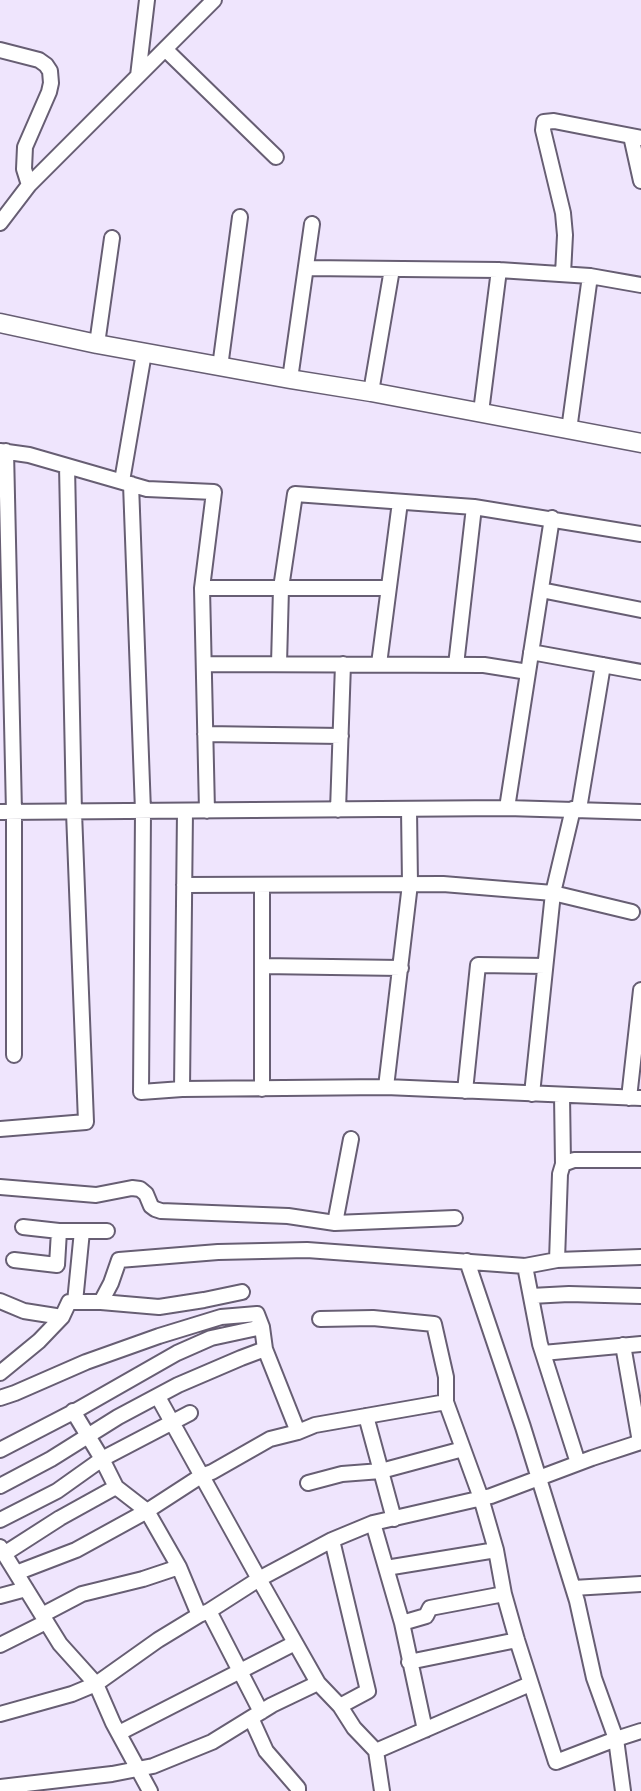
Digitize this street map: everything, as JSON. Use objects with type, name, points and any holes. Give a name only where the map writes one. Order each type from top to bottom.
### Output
[{"type":"street","points":[[138,76],[147,0]]},
{"type":"street","points":[[0,223],[29,185],[214,0]]},
{"type":"street","points":[[165,49],[276,157]]},
{"type":"street","points":[[0,50],[40,60],[50,71],[49,92],[25,146],[24,169],[29,185]]},
{"type":"street","points":[[563,274],[565,224],[543,130],[544,122],[554,121],[636,137],[641,181]]},
{"type":"street","points":[[220,367],[240,217]]},
{"type":"street","points":[[290,379],[312,224]]},
{"type":"street","points":[[97,344],[112,238]]},
{"type":"street","points":[[306,268],[499,270],[590,276],[641,285]]},
{"type":"street","points":[[371,392],[393,269]]},
{"type":"street","points":[[481,412],[499,270]]},
{"type":"street","points":[[569,430],[590,276]]},
{"type":"street","points":[[0,323],[144,353],[641,443]]},
{"type":"street","points":[[144,353],[127,483],[144,811],[141,1092],[182,1089],[386,1087],[635,1098],[641,990]]},
{"type":"street","points":[[14,1055],[7,812],[3,451],[29,455],[147,489],[215,492],[202,588],[206,811]]},
{"type":"street","points":[[0,1129],[86,1122],[74,812],[68,466]]},
{"type":"street","points":[[279,664],[281,588],[295,494],[474,507],[641,534]]},
{"type":"street","points":[[379,664],[400,502]]},
{"type":"street","points":[[456,665],[474,507]]},
{"type":"street","points":[[507,808],[552,518]]},
{"type":"street","points":[[202,588],[388,588]]},
{"type":"street","points":[[541,590],[641,610]]},
{"type":"street","points":[[531,652],[641,672]]},
{"type":"street","points":[[204,664],[484,665],[528,672]]},
{"type":"street","points":[[338,810],[343,664]]},
{"type":"street","points":[[532,1094],[553,893],[576,809],[603,665]]},
{"type":"street","points":[[205,734],[341,736]]},
{"type":"street","points":[[7,812],[507,808],[641,811]]},
{"type":"street","points":[[386,1087],[410,884],[408,809]]},
{"type":"street","points":[[182,1089],[184,811]]},
{"type":"street","points":[[184,885],[443,884],[553,893],[632,912]]},
{"type":"street","points":[[262,885],[262,1089]]},
{"type":"street","points":[[465,1091],[478,965],[545,966]]},
{"type":"street","points":[[262,966],[401,968]]},
{"type":"street","points":[[557,1261],[560,1174],[563,1164],[562,1095]]},
{"type":"street","points":[[335,1223],[351,1139]]},
{"type":"street","points":[[563,1164],[574,1160],[641,1160]]},
{"type":"street","points":[[0,1187],[96,1195],[132,1188],[140,1189],[146,1194],[155,1209],[288,1216],[335,1223],[455,1218]]},
{"type":"street","points":[[23,1227],[59,1231],[107,1231]]},
{"type":"street","points":[[14,1260],[57,1265],[59,1231]]},
{"type":"street","points":[[75,1302],[82,1231]]},
{"type":"street","points":[[101,1301],[119,1260],[218,1252],[307,1250],[525,1266],[557,1261],[641,1256]]},
{"type":"street","points":[[467,1261],[573,1588],[594,1678],[617,1739],[623,1791]]},
{"type":"street","points":[[525,1266],[543,1353],[578,1463]]},
{"type":"street","points":[[0,1373],[62,1317],[69,1302],[101,1301],[159,1307],[242,1292]]},
{"type":"street","points":[[531,1296],[641,1296]]},
{"type":"street","points":[[0,1301],[24,1311],[62,1317]]},
{"type":"street","points":[[0,1398],[86,1362],[159,1336],[221,1317],[257,1314],[265,1349],[298,1432]]},
{"type":"street","points":[[320,1319],[373,1318],[434,1324],[446,1377],[446,1402],[481,1498],[517,1640],[556,1762],[641,1731]]},
{"type":"street","points":[[0,1450],[177,1353],[211,1338],[262,1327]]},
{"type":"street","points":[[543,1353],[641,1343]]},
{"type":"street","points":[[0,1714],[72,1694],[96,1684],[158,1640],[331,1540],[373,1523],[481,1498],[640,1442],[623,1345]]},
{"type":"street","points":[[0,1486],[178,1385],[265,1349]]},
{"type":"street","points":[[158,1397],[318,1683],[376,1751],[382,1791]]},
{"type":"street","points":[[16,1573],[76,1550],[147,1511],[201,1476],[270,1439],[316,1425],[446,1402]]},
{"type":"street","points":[[73,1411],[116,1487],[147,1511],[239,1671],[266,1751],[298,1791]]},
{"type":"street","points":[[0,1520],[57,1492],[102,1459],[190,1413]]},
{"type":"street","points":[[366,1416],[394,1519]]},
{"type":"street","points":[[308,1483],[342,1474],[381,1471],[463,1449]]},
{"type":"street","points":[[116,1487],[2,1550],[60,1644],[96,1684],[150,1791]]},
{"type":"street","points":[[373,1523],[402,1623],[425,1730]]},
{"type":"street","points":[[331,1540],[368,1691],[340,1706]]},
{"type":"street","points":[[386,1568],[496,1550]]},
{"type":"street","points":[[0,1645],[82,1594],[179,1567]]},
{"type":"street","points":[[573,1588],[641,1584]]},
{"type":"street","points":[[0,1596],[26,1589]]},
{"type":"street","points":[[402,1623],[426,1616],[430,1608],[504,1594]]},
{"type":"street","points":[[409,1662],[517,1640]]},
{"type":"street","points":[[119,1733],[295,1643]]},
{"type":"street","points":[[0,1787],[112,1774],[153,1766],[212,1742],[256,1715],[318,1683]]},
{"type":"street","points":[[376,1751],[530,1684]]}]
